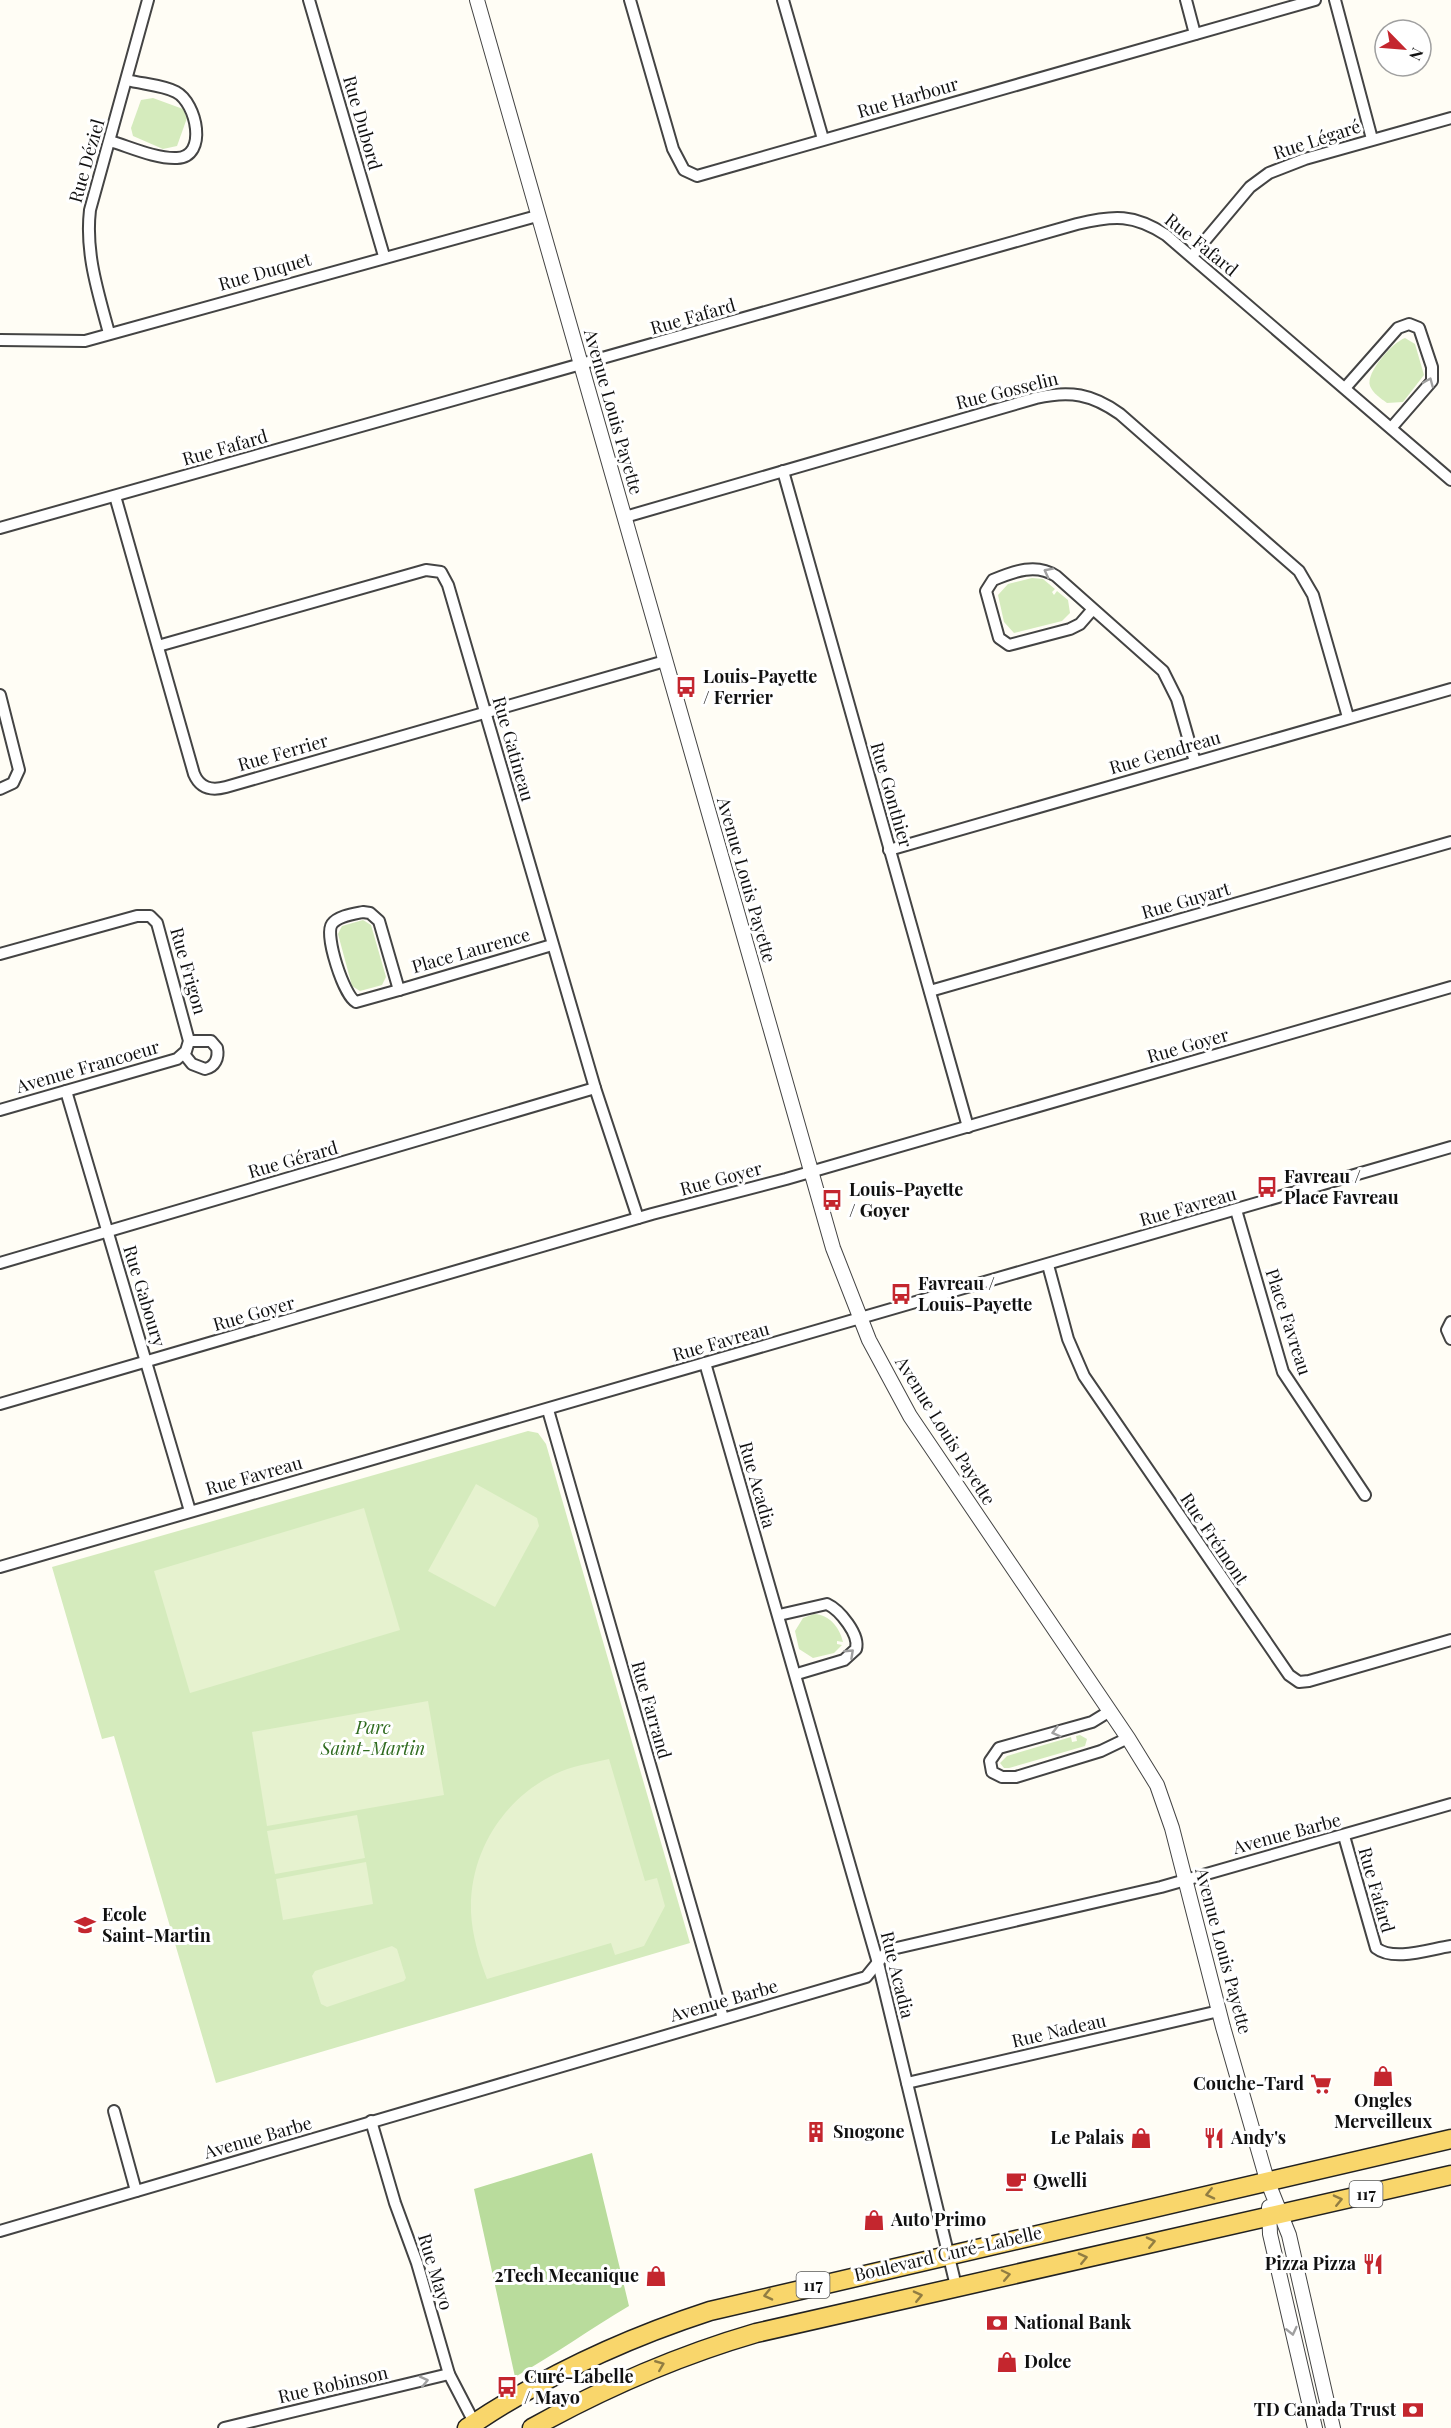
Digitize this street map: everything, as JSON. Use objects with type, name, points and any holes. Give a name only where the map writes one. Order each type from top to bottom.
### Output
[{"type":"main road","name":"Boulevard Curé-Labelle","points":[[472,2426],[572,2366],[680,2320],[740,2302],[1451,2139]]},
{"type":"main road","name":"Boulevard Curé-Labelle","points":[[532,2428],[619,2383],[713,2346],[772,2329],[1451,2175]]},
{"type":"street","name":"Rue Déziel","points":[[109,333],[90,256],[87,231],[90,210],[148,0]]},
{"type":"street","name":"Rue Dubord","points":[[309,0],[384,256]]},
{"type":"street","name":"Avenue Louis Payette","points":[[477,0],[833,1248],[860,1319],[886,1374],[925,1441],[1110,1711],[1157,1785],[1186,1879],[1219,2011],[1275,2214]]},
{"type":"street","name":"Rue Harbour","points":[[630,0],[669,137],[684,170],[697,176],[1315,0]]},
{"type":"street","points":[[783,0],[823,139]]},
{"type":"street","points":[[1185,0],[1195,34]]},
{"type":"street","points":[[1335,0],[1372,140]]},
{"type":"street","points":[[110,141],[175,158],[188,154],[195,143],[195,123],[186,101],[176,92],[127,80]]},
{"type":"street","name":"Rue Légaré","points":[[1192,256],[1263,176],[1288,164],[1451,117]]},
{"type":"street","name":"Rue Duquet","points":[[0,340],[85,341],[384,256],[537,216]]},
{"type":"street","name":"Rue Fafard","points":[[0,528],[1097,219],[1123,217],[1142,221],[1166,235],[1451,480]]},
{"type":"street","points":[[1346,388],[1393,332],[1409,324],[1419,328],[1432,367],[1432,381],[1392,427]]},
{"type":"street","name":"Rue Gosselin","points":[[625,517],[1046,395],[1075,393],[1095,399],[1120,414],[1299,571],[1313,595],[1348,717]]},
{"type":"street","name":"Rue Gonthier","points":[[783,471],[968,1127]]},
{"type":"street","name":"Rue Ferrier","points":[[115,496],[194,774],[202,786],[211,789],[226,787],[665,661]]},
{"type":"street","points":[[1093,609],[1084,620],[1070,629],[1009,645],[999,638],[986,591],[993,580],[1041,568],[1056,576],[1158,665],[1167,676],[1177,699],[1195,762]]},
{"type":"street","name":"Rue Gatineau","points":[[158,646],[426,570],[441,572],[447,585],[595,1088],[638,1218]]},
{"type":"street","name":"Rue Gendreau","points":[[889,850],[1451,689]]},
{"type":"street","points":[[0,695],[19,765],[17,778],[0,789]]},
{"type":"street","name":"Rue Guyart","points":[[930,991],[1451,842]]},
{"type":"street","name":"Place Laurence","points":[[399,990],[376,917],[363,912],[333,922],[330,937],[348,997],[359,1002],[552,945]]},
{"type":"street","name":"Rue Frigon","points":[[0,954],[147,915],[157,923],[189,1041]]},
{"type":"street","name":"Rue Goyer","points":[[0,1404],[638,1218],[968,1127],[1451,987]]},
{"type":"street","name":"Avenue Francoeur","points":[[0,1110],[177,1059],[184,1054],[189,1041],[211,1041],[217,1048],[217,1059],[212,1067],[205,1069],[192,1064],[184,1054]]},
{"type":"street","name":"Rue Gérard","points":[[0,1263],[595,1088]]},
{"type":"street","name":"Rue Gaboury","points":[[66,1091],[190,1511]]},
{"type":"street","name":"Rue Favreau","points":[[0,1567],[1451,1147]]},
{"type":"street","name":"Place Favreau","points":[[1236,1210],[1283,1372],[1365,1495]]},
{"type":"street","name":"Rue Frémont","points":[[1048,1265],[1068,1339],[1084,1376],[1289,1675],[1299,1682],[1309,1681],[1451,1640]]},
{"type":"street","points":[[1451,1322],[1447,1330],[1451,1339]]},
{"type":"street","name":"Rue Acadia","points":[[705,1363],[797,1674],[878,1964],[956,2286]]},
{"type":"street","name":"Rue Farrand","points":[[548,1410],[723,2018]]},
{"type":"street","points":[[779,1615],[827,1604],[837,1612],[857,1639],[856,1649],[844,1660],[797,1674]]},
{"type":"street","points":[[1110,1711],[1092,1722],[999,1748],[990,1761],[992,1772],[1002,1778],[1016,1777],[1089,1756],[1128,1738]]},
{"type":"street","name":"Avenue Barbe","points":[[0,2230],[866,1977],[888,1950],[1186,1879],[1451,1804]]},
{"type":"street","name":"Rue Fafard","points":[[1344,1836],[1376,1948],[1385,1953],[1395,1954],[1451,1946]]},
{"type":"street","name":"Rue Nadeau","points":[[907,2083],[1219,2011]]},
{"type":"street","points":[[114,2111],[136,2191]]},
{"type":"street","name":"Rue Mayo","points":[[371,2121],[395,2204],[414,2254],[449,2374],[472,2426]]},
{"type":"street","points":[[1275,2214],[1270,2234],[1315,2428]]},
{"type":"street","points":[[1275,2214],[1289,2235],[1333,2428]]},
{"type":"street","name":"Rue Robinson","points":[[224,2428],[449,2374]]},
{"type":"green space","points":[[153,98],[183,109],[187,118],[177,146],[163,149],[133,136],[131,128],[141,100]]},
{"type":"green space","points":[[1405,338],[1415,344],[1424,375],[1403,402],[1387,403],[1373,391],[1370,380],[1381,359],[1394,345]]},
{"type":"green space","points":[[1032,578],[1043,579],[1055,589],[1052,592],[1054,595],[1057,591],[1068,600],[1070,613],[1062,621],[1014,633],[1004,622],[998,595],[1008,584]]},
{"type":"green space","points":[[363,920],[371,925],[386,977],[382,985],[360,991],[352,986],[338,934],[342,926]]},
{"type":"green space","name":"Parc Saint-Martin","points":[[528,1431],[538,1433],[546,1444],[690,1943],[216,2083],[114,1736],[102,1739],[52,1567]]},
{"type":"green space","points":[[476,1484],[537,1518],[539,1526],[495,1607],[428,1571]]},
{"type":"green space","points":[[364,1508],[400,1630],[190,1693],[154,1571]]},
{"type":"green space","points":[[814,1614],[829,1619],[843,1642],[837,1641],[837,1644],[842,1645],[834,1653],[813,1658],[799,1649],[795,1631],[803,1618]]},
{"type":"green space","points":[[428,1701],[444,1795],[267,1826],[252,1732]]},
{"type":"green space","points":[[1080,1735],[1087,1739],[1085,1746],[1009,1768],[1004,1768],[1000,1763],[1007,1756],[1071,1737],[1072,1742],[1077,1741],[1076,1736]]},
{"type":"green space","points":[[609,1759],[645,1881],[657,1878],[665,1906],[644,1946],[615,1955],[611,1943],[487,1979],[476,1946],[471,1912],[476,1869],[493,1830],[505,1813],[536,1785],[568,1769]]},
{"type":"green space","points":[[357,1815],[365,1858],[275,1874],[267,1831]]},
{"type":"green space","points":[[366,1862],[373,1904],[283,1920],[276,1879]]},
{"type":"green space","points":[[392,1946],[397,1949],[406,1978],[404,1981],[327,2007],[321,2004],[312,1976],[315,1971]]},
{"type":"green space","points":[[592,2153],[629,2306],[515,2377],[474,2189]]},
{"type":"place","name":"Louis-Payette / Ferrier","points":[[686,687]]},
{"type":"place","name":"Favreau / Place Favreau","points":[[1267,1187]]},
{"type":"place","name":"Louis-Payette / Goyer","points":[[832,1200]]},
{"type":"place","name":"Favreau / Louis-Payette","points":[[901,1294]]},
{"type":"place","name":"Ecole Saint-Martin","points":[[85,1925]]},
{"type":"place","name":"Ongles Merveilleux","points":[[1383,2076]]},
{"type":"place","name":"Couche-Tard","points":[[1321,2084]]},
{"type":"place","name":"Snogone","points":[[816,2132]]},
{"type":"place","name":"Le Palais","points":[[1141,2138]]},
{"type":"place","name":"Andy's","points":[[1214,2138]]},
{"type":"place","name":"Qwelli","points":[[1016,2181]]},
{"type":"place","name":"Auto Primo","points":[[874,2220]]},
{"type":"place","name":"Pizza Pizza","points":[[1373,2264]]},
{"type":"place","name":"2Tech Mecanique","points":[[656,2276]]},
{"type":"place","name":"National Bank","points":[[997,2323]]},
{"type":"place","name":"Dolce","points":[[1007,2362]]},
{"type":"place","name":"Curé-Labelle / Mayo","points":[[507,2387]]},
{"type":"place","name":"TD Canada Trust","points":[[1413,2410]]}]
